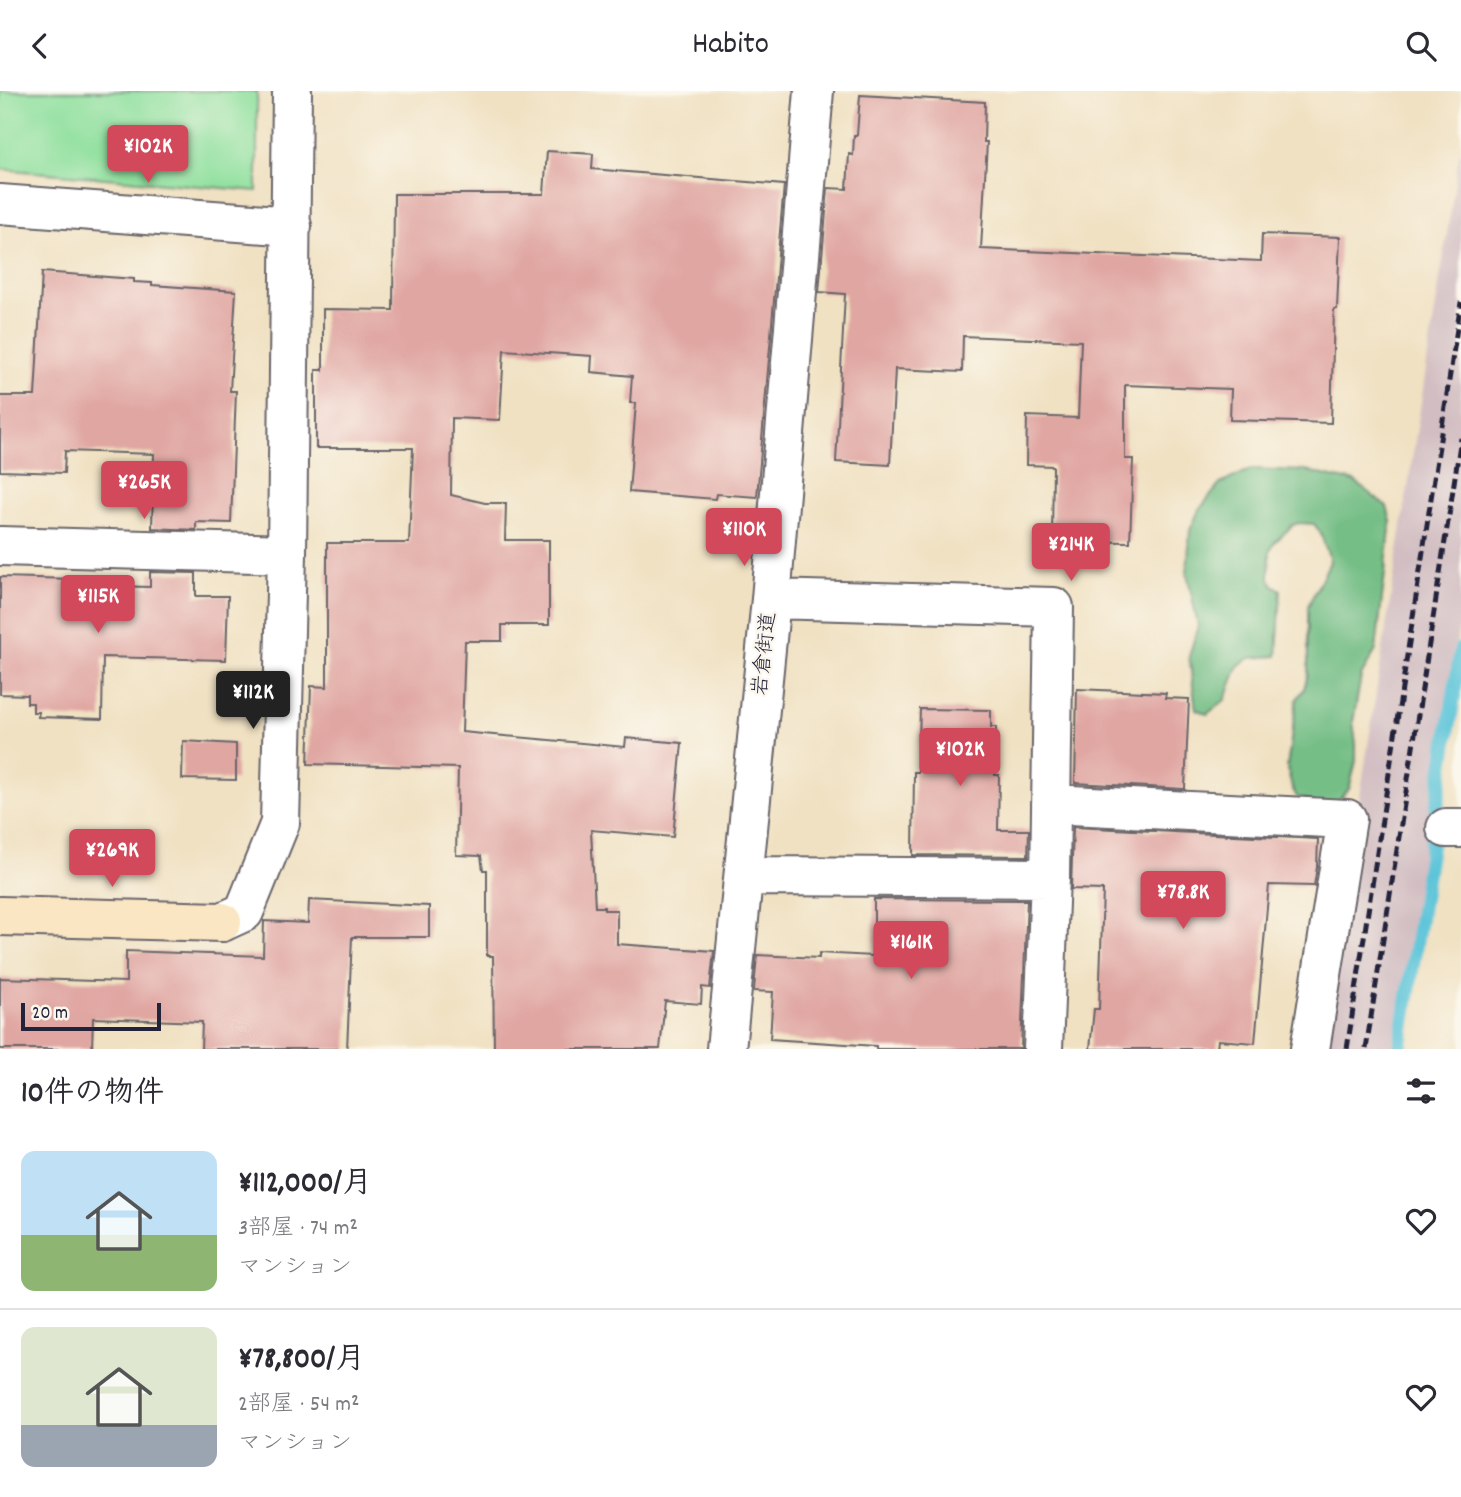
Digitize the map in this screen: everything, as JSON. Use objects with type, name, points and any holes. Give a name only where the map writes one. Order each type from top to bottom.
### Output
[{"type":"street","points":[[0,916],[222,922],[244,912],[280,823],[287,555],[292,91]]},
{"type":"street","name":"岩倉街道","points":[[726,1049],[771,599],[814,91]]},
{"type":"street","points":[[0,204],[292,226]]},
{"type":"street","points":[[0,546],[287,555]]},
{"type":"street","points":[[771,599],[1054,607],[1050,878],[1043,1049]]},
{"type":"street","points":[[1051,804],[1347,819],[1310,1049]]},
{"type":"street","points":[[744,876],[1050,878]]},
{"type":"shaded area","points":[[1461,143],[1461,613],[1395,1049],[1321,1049]]},
{"type":"green space","points":[[0,91],[257,91],[257,191],[0,169]]},
{"type":"green space","points":[[1251,469],[1306,471],[1355,482],[1387,507],[1391,521],[1376,650],[1361,676],[1353,722],[1356,761],[1349,789],[1337,802],[1318,804],[1297,797],[1287,767],[1297,699],[1304,689],[1308,674],[1308,606],[1330,562],[1320,532],[1314,524],[1293,525],[1274,543],[1270,551],[1269,576],[1273,585],[1281,590],[1277,656],[1250,658],[1239,665],[1225,700],[1207,714],[1196,709],[1189,656],[1198,626],[1187,573],[1190,530],[1199,510],[1220,484]]},
{"type":"building","points":[[860,95],[985,102],[984,142],[987,142],[981,249],[1261,261],[1262,234],[1340,237],[1337,309],[1334,309],[1331,423],[1230,420],[1231,389],[1125,385],[1125,459],[1133,459],[1130,542],[1052,541],[1053,466],[1026,465],[1027,416],[1078,418],[1081,341],[963,336],[962,372],[895,369],[890,465],[836,462],[845,294],[819,292],[828,188],[847,189],[849,154],[853,155],[854,135],[857,135]]},
{"type":"building","points":[[547,151],[593,154],[592,169],[784,185],[757,497],[716,494],[715,499],[629,492],[636,403],[630,403],[632,376],[591,372],[592,356],[504,350],[500,420],[452,418],[451,495],[485,503],[506,503],[505,540],[549,540],[549,625],[502,625],[502,641],[465,641],[462,732],[625,747],[626,738],[682,743],[673,837],[591,830],[595,907],[617,910],[617,944],[714,951],[710,988],[702,987],[701,1004],[665,1001],[660,1049],[494,1049],[493,956],[487,956],[487,870],[483,870],[481,856],[456,855],[458,768],[308,764],[311,686],[327,687],[327,543],[409,543],[413,448],[316,448],[316,370],[323,370],[323,309],[393,310],[394,194],[544,194]]},
{"type":"building","points":[[42,272],[134,279],[134,282],[152,285],[236,291],[230,391],[236,391],[231,523],[196,522],[196,530],[152,528],[154,454],[65,451],[64,473],[0,471],[0,396],[35,396]]},
{"type":"building","points":[[150,572],[196,573],[196,596],[228,596],[226,660],[103,657],[102,719],[38,717],[39,712],[33,712],[33,703],[27,703],[27,695],[0,694],[0,577],[73,579],[73,585],[150,587]]},
{"type":"building","points":[[1077,689],[1166,693],[1165,698],[1189,699],[1185,789],[1075,783]]},
{"type":"building","points":[[920,709],[991,710],[991,727],[996,727],[995,775],[999,775],[998,830],[1029,830],[1028,856],[913,855],[914,772],[918,772]]},
{"type":"building","points":[[183,741],[236,744],[236,780],[182,779]]},
{"type":"building","points":[[1073,827],[1318,839],[1314,886],[1269,885],[1255,1043],[1218,1040],[1217,1049],[1090,1049],[1094,1009],[1099,1009],[1103,890],[1071,889]]},
{"type":"building","points":[[874,899],[1027,900],[1021,1049],[876,1049],[876,1046],[770,1039],[773,992],[754,991],[757,955],[819,958],[819,953],[872,956]]},
{"type":"building","points":[[309,900],[429,906],[429,937],[352,937],[347,1049],[201,1049],[202,1022],[93,1018],[92,1049],[0,1049],[0,978],[126,982],[126,951],[263,956],[264,921],[308,923]]},
{"type":"waterway","points":[[1400,1049],[1461,649]]},
{"type":"railway","points":[[1347,1049],[1461,302]]},
{"type":"railway","points":[[1366,1049],[1461,438]]}]
